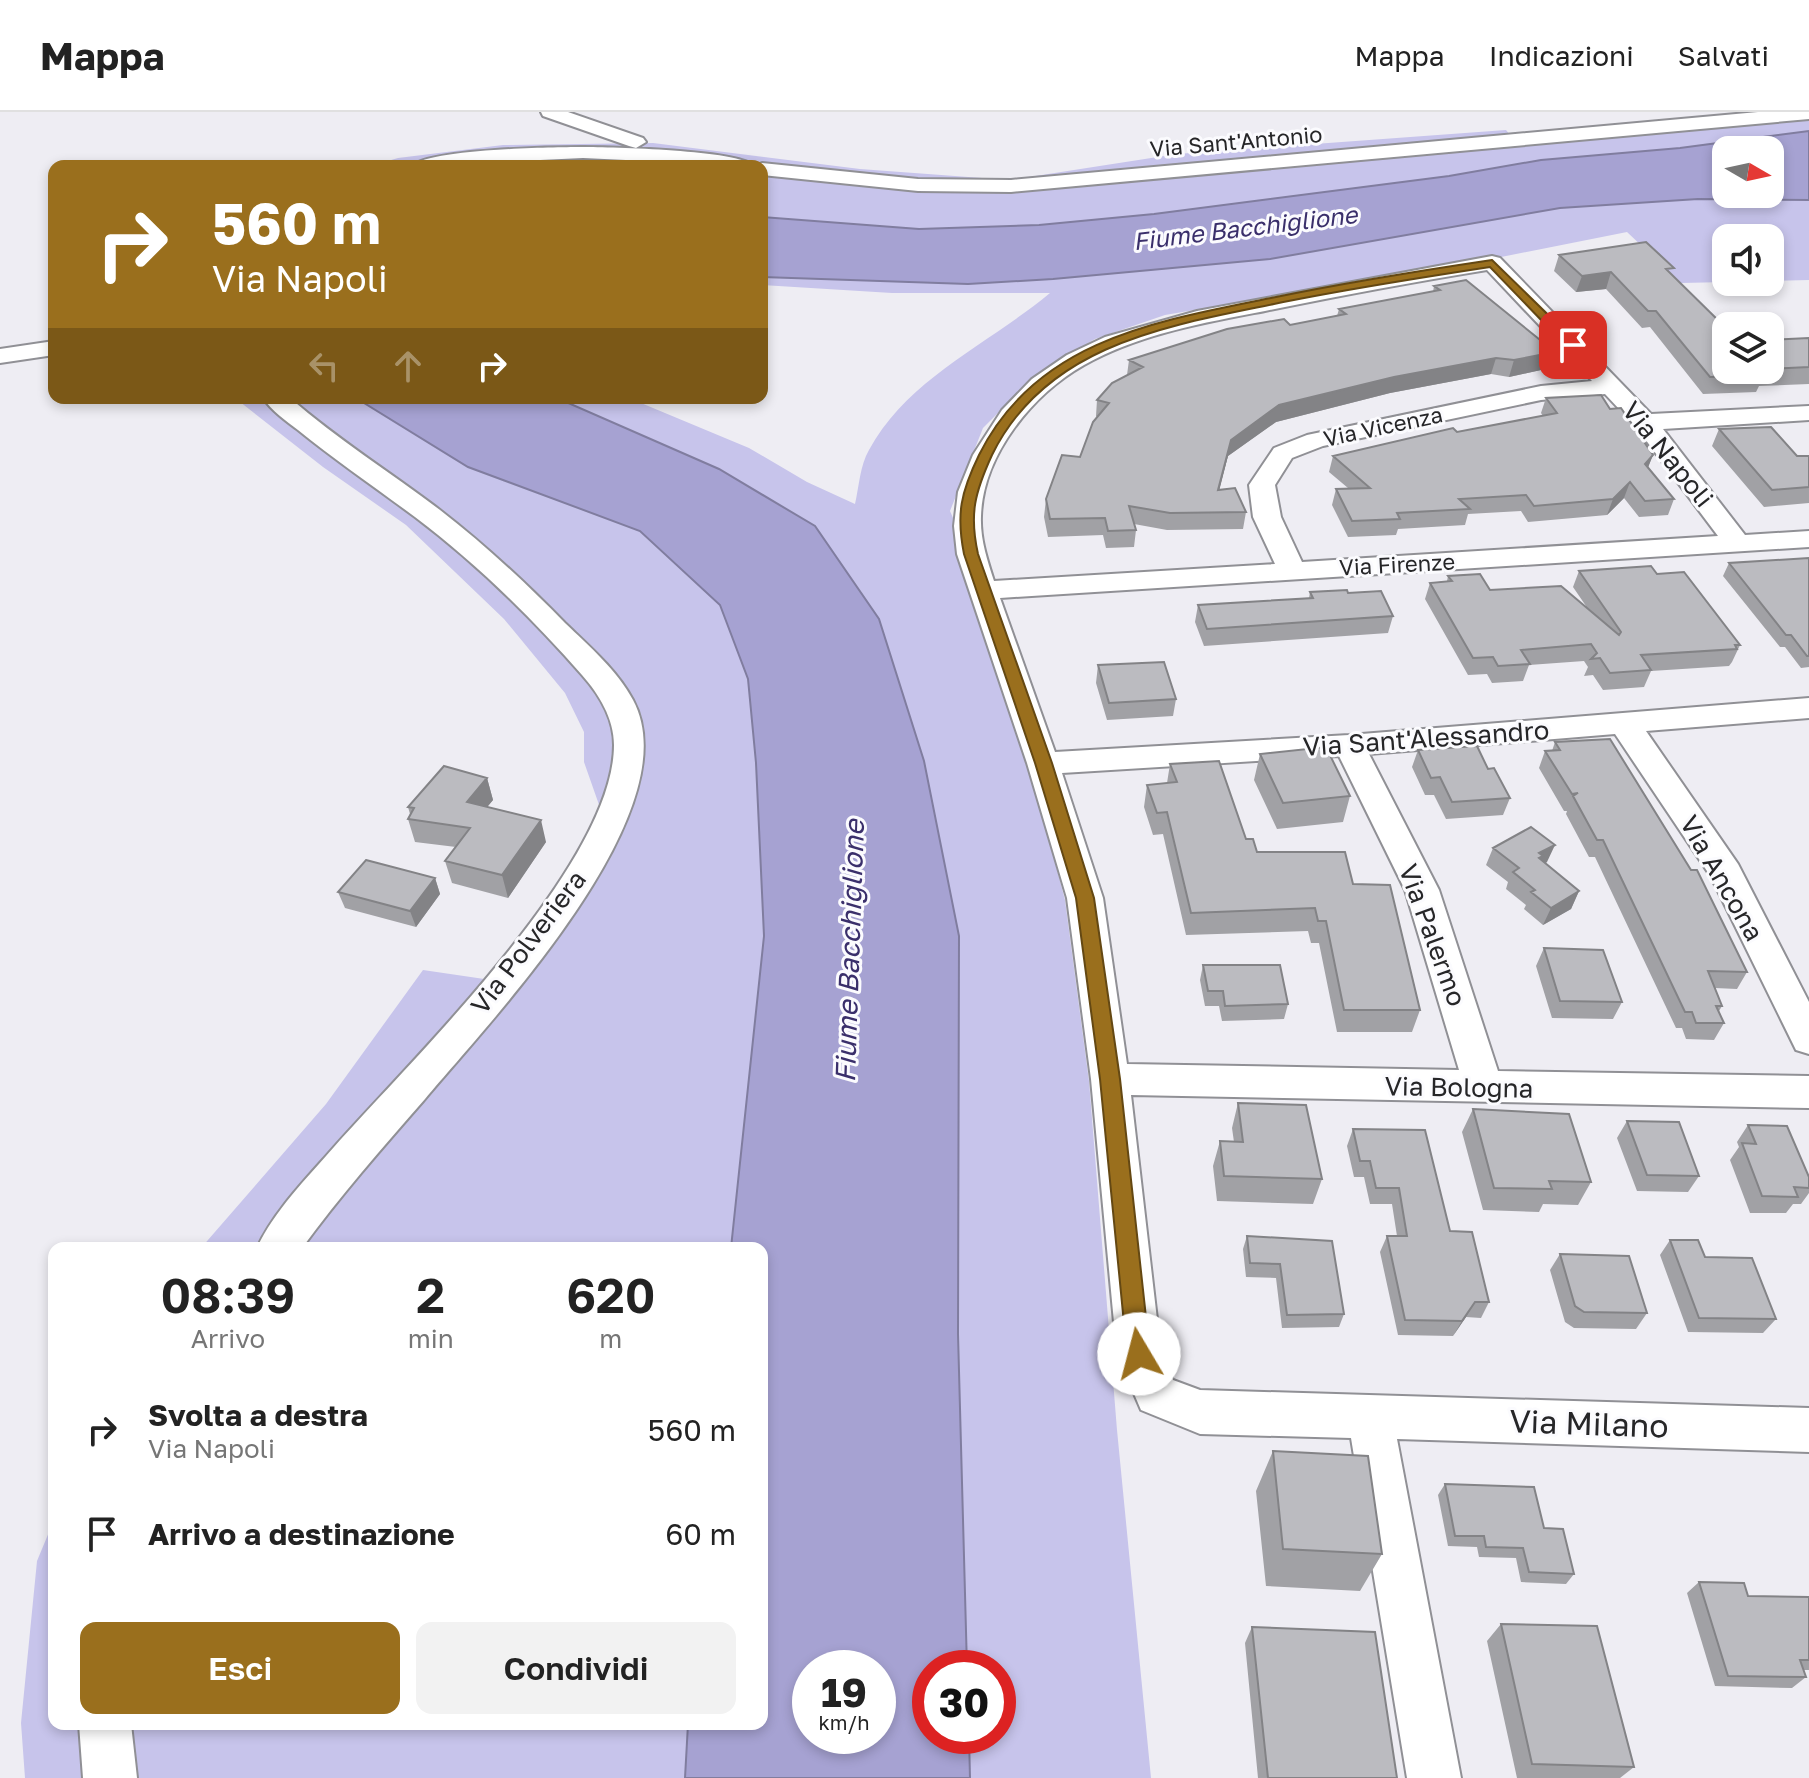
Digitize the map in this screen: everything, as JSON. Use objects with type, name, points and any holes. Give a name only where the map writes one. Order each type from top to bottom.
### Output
[{"type":"street","points":[[550,112],[642,144],[645,152]]},
{"type":"street","name":"Via Sant'Antonio","points":[[768,170],[918,185],[1011,186],[1809,113]]},
{"type":"street","points":[[464,160],[505,154],[597,150],[645,152],[702,160]]},
{"type":"street","name":"Via Napoli","points":[[1157,1395],[1137,1342],[1110,1079],[1085,898],[1043,763],[971,554],[965,526],[968,496],[998,430],[1020,401],[1050,376],[1104,344],[1171,321],[1345,286],[1492,263],[1645,422],[1738,544]]},
{"type":"street","points":[[0,356],[48,349]]},
{"type":"street","name":"Via Vicenza","points":[[1292,570],[1267,517],[1262,485],[1283,453],[1316,440],[1541,393],[1613,386]]},
{"type":"street","name":"Via Polveriera","points":[[283,404],[432,517],[538,611],[597,673],[620,704],[629,732],[627,768],[612,818],[568,897],[503,982],[335,1175],[283,1242]]},
{"type":"street","points":[[1645,422],[1809,413]]},
{"type":"street","name":"Via Firenze","points":[[984,590],[1809,539]]},
{"type":"street","name":"Via Sant'Alessandro","points":[[1043,763],[1349,745],[1809,708]]},
{"type":"street","name":"Via Ancona","points":[[1624,723],[1726,873],[1809,1039]]},
{"type":"street","name":"Via Palermo","points":[[1349,745],[1422,890],[1484,1087]]},
{"type":"street","name":"Via Bologna","points":[[1110,1079],[1809,1092]]},
{"type":"street","name":"Via Milano","points":[[1157,1395],[1200,1412],[1809,1430]]},
{"type":"street","points":[[1370,1417],[1434,1778]]},
{"type":"shaded area","points":[[1809,115],[1809,131],[1771,136],[1712,136],[1712,144],[1680,148],[1541,160],[1449,176],[1154,214],[1039,225],[919,229],[768,217],[768,160],[391,160],[503,145],[653,143],[860,169],[1009,180],[1177,154],[1506,130],[1514,140]]},
{"type":"shaded area","points":[[1698,199],[1712,199],[1712,208],[1784,208],[1784,200],[1809,200],[1809,280],[1784,281],[1784,224],[1712,224],[1712,282],[1681,283],[1627,232],[1486,260],[1165,315],[1095,339],[1039,372],[983,428],[950,511],[984,590],[1065,900],[1089,1081],[1117,1430],[1151,1778],[970,1778],[969,1754],[1016,1754],[1016,1650],[967,1650],[958,1334],[959,936],[924,761],[879,619],[719,469],[571,404],[643,404],[749,448],[807,482],[855,504],[866,456],[885,425],[905,402],[927,382],[1050,293],[892,293],[768,285],[768,277],[968,284],[1270,259],[1560,208]]},
{"type":"shaded area","points":[[243,404],[366,404],[468,467],[640,531],[720,605],[748,678],[756,763],[764,936],[732,1242],[206,1242],[326,1104],[423,970],[491,980],[604,819],[584,762],[584,732],[565,693],[504,619],[406,525],[323,467]]},
{"type":"shaded area","points":[[48,1534],[48,1730],[688,1730],[685,1778],[25,1778],[21,1723],[37,1561]]},
{"type":"water","points":[[1809,131],[1809,200],[1784,200],[1784,136],[1771,136]]},
{"type":"water","name":"Fiume Bacchiglione","points":[[1712,144],[1712,199],[1560,208],[1270,259],[1053,279],[968,284],[768,277],[768,217],[919,229],[1039,225],[1154,214],[1449,176],[1541,160]]},
{"type":"water","name":"Fiume Bacchiglione","points":[[366,404],[571,404],[719,469],[815,526],[879,619],[924,761],[959,936],[958,1334],[967,1650],[912,1650],[912,1754],[969,1754],[970,1778],[685,1778],[688,1730],[768,1730],[768,1242],[732,1242],[764,936],[756,763],[748,679],[720,605],[640,531],[468,467]]},
{"type":"building","points":[[1646,242],[1674,268],[1666,269],[1712,314],[1712,377],[1656,311],[1648,311],[1611,272],[1582,276],[1559,255]]},
{"type":"building","points":[[1466,280],[1555,352],[1514,360],[1496,358],[1394,377],[1279,405],[1231,440],[1218,490],[1235,488],[1246,512],[1170,513],[1129,506],[1136,530],[1108,531],[1105,518],[1050,519],[1046,499],[1062,455],[1080,457],[1093,422],[1109,403],[1097,400],[1112,383],[1143,367],[1129,360],[1227,329],[1284,319],[1290,325],[1346,314],[1339,309],[1440,290],[1434,286]]},
{"type":"building","points":[[1809,338],[1809,367],[1784,368],[1784,339]]},
{"type":"building","points":[[1601,395],[1610,409],[1621,408],[1653,455],[1645,464],[1674,499],[1645,501],[1630,482],[1613,499],[1534,506],[1526,495],[1459,499],[1470,509],[1397,513],[1400,519],[1352,521],[1336,489],[1370,488],[1333,456],[1453,428],[1457,432],[1557,413],[1546,398]]},
{"type":"building","points":[[1771,427],[1797,456],[1809,456],[1809,487],[1772,490],[1719,429]]},
{"type":"building","points":[[1809,558],[1807,656],[1791,635],[1786,635],[1729,563]]},
{"type":"building","points":[[1651,566],[1657,574],[1684,572],[1740,645],[1735,645],[1737,649],[1641,655],[1651,670],[1610,673],[1600,658],[1591,659],[1597,653],[1591,644],[1521,650],[1530,664],[1498,666],[1493,657],[1473,658],[1430,583],[1452,581],[1448,576],[1480,574],[1490,590],[1561,586],[1619,635],[1621,632],[1579,571]]},
{"type":"building","points":[[1347,590],[1348,593],[1381,591],[1393,616],[1207,629],[1198,605],[1313,598],[1310,592]]},
{"type":"building","points":[[1164,662],[1176,699],[1109,703],[1098,665]]},
{"type":"building","points":[[1610,739],[1691,870],[1697,870],[1747,972],[1708,971],[1722,1006],[1716,1006],[1724,1023],[1696,1023],[1692,1012],[1685,1012],[1603,840],[1597,840],[1573,796],[1578,793],[1572,794],[1545,751],[1560,750],[1555,742]]},
{"type":"building","points":[[1477,746],[1488,769],[1494,768],[1510,798],[1452,802],[1440,777],[1431,778],[1418,750]]},
{"type":"building","points":[[1326,747],[1350,796],[1283,803],[1260,754]]},
{"type":"building","points":[[1219,761],[1246,839],[1253,839],[1257,852],[1345,852],[1353,884],[1390,885],[1420,1010],[1344,1010],[1326,921],[1318,921],[1315,908],[1191,913],[1167,812],[1157,813],[1147,785],[1177,782],[1170,764]]},
{"type":"building","points":[[444,766],[487,778],[467,802],[541,820],[502,875],[445,861],[470,828],[408,819],[414,808],[408,807]]},
{"type":"building","points":[[1531,827],[1555,845],[1539,853],[1543,856],[1539,858],[1579,891],[1551,908],[1513,872],[1519,868],[1493,848]]},
{"type":"building","points":[[366,860],[435,878],[410,911],[338,892]]},
{"type":"building","points":[[1544,948],[1603,950],[1622,1002],[1560,1001]]},
{"type":"building","points":[[1203,965],[1280,965],[1288,1004],[1225,1006],[1223,991],[1208,991]]},
{"type":"building","points":[[1238,1103],[1306,1105],[1322,1179],[1224,1176],[1220,1141],[1243,1142]]},
{"type":"building","points":[[1473,1109],[1569,1114],[1591,1182],[1549,1181],[1552,1189],[1494,1188]]},
{"type":"building","points":[[1627,1121],[1679,1122],[1699,1176],[1647,1175]]},
{"type":"building","points":[[1748,1125],[1787,1126],[1809,1177],[1809,1188],[1794,1187],[1798,1197],[1762,1196],[1742,1143],[1756,1144]]},
{"type":"building","points":[[1353,1129],[1425,1130],[1450,1231],[1472,1232],[1489,1302],[1475,1302],[1462,1321],[1405,1320],[1387,1236],[1407,1236],[1399,1188],[1376,1188],[1370,1161],[1360,1161]]},
{"type":"building","points":[[1247,1236],[1332,1241],[1344,1314],[1287,1315],[1280,1264],[1250,1263]]},
{"type":"building","points":[[1670,1240],[1698,1240],[1705,1257],[1752,1258],[1776,1319],[1699,1318]]},
{"type":"building","points":[[1560,1254],[1629,1256],[1647,1313],[1584,1312],[1575,1306]]},
{"type":"building","points":[[1273,1451],[1368,1456],[1382,1554],[1283,1549]]},
{"type":"building","points":[[1445,1484],[1534,1487],[1544,1528],[1563,1529],[1574,1574],[1529,1572],[1523,1548],[1486,1547],[1484,1536],[1455,1536]]},
{"type":"building","points":[[1699,1582],[1744,1583],[1748,1596],[1809,1597],[1809,1660],[1800,1660],[1806,1677],[1728,1676]]},
{"type":"building","points":[[1501,1624],[1597,1626],[1634,1767],[1532,1764]]},
{"type":"building","points":[[1252,1627],[1375,1632],[1397,1778],[1268,1778]]},
{"type":"route","points":[[1139,1354],[1110,1079],[1085,898],[1043,763],[971,554],[965,526],[968,496],[982,462],[998,430],[1020,401],[1050,376],[1104,344],[1171,321],[1345,286],[1492,263],[1573,345]]}]
